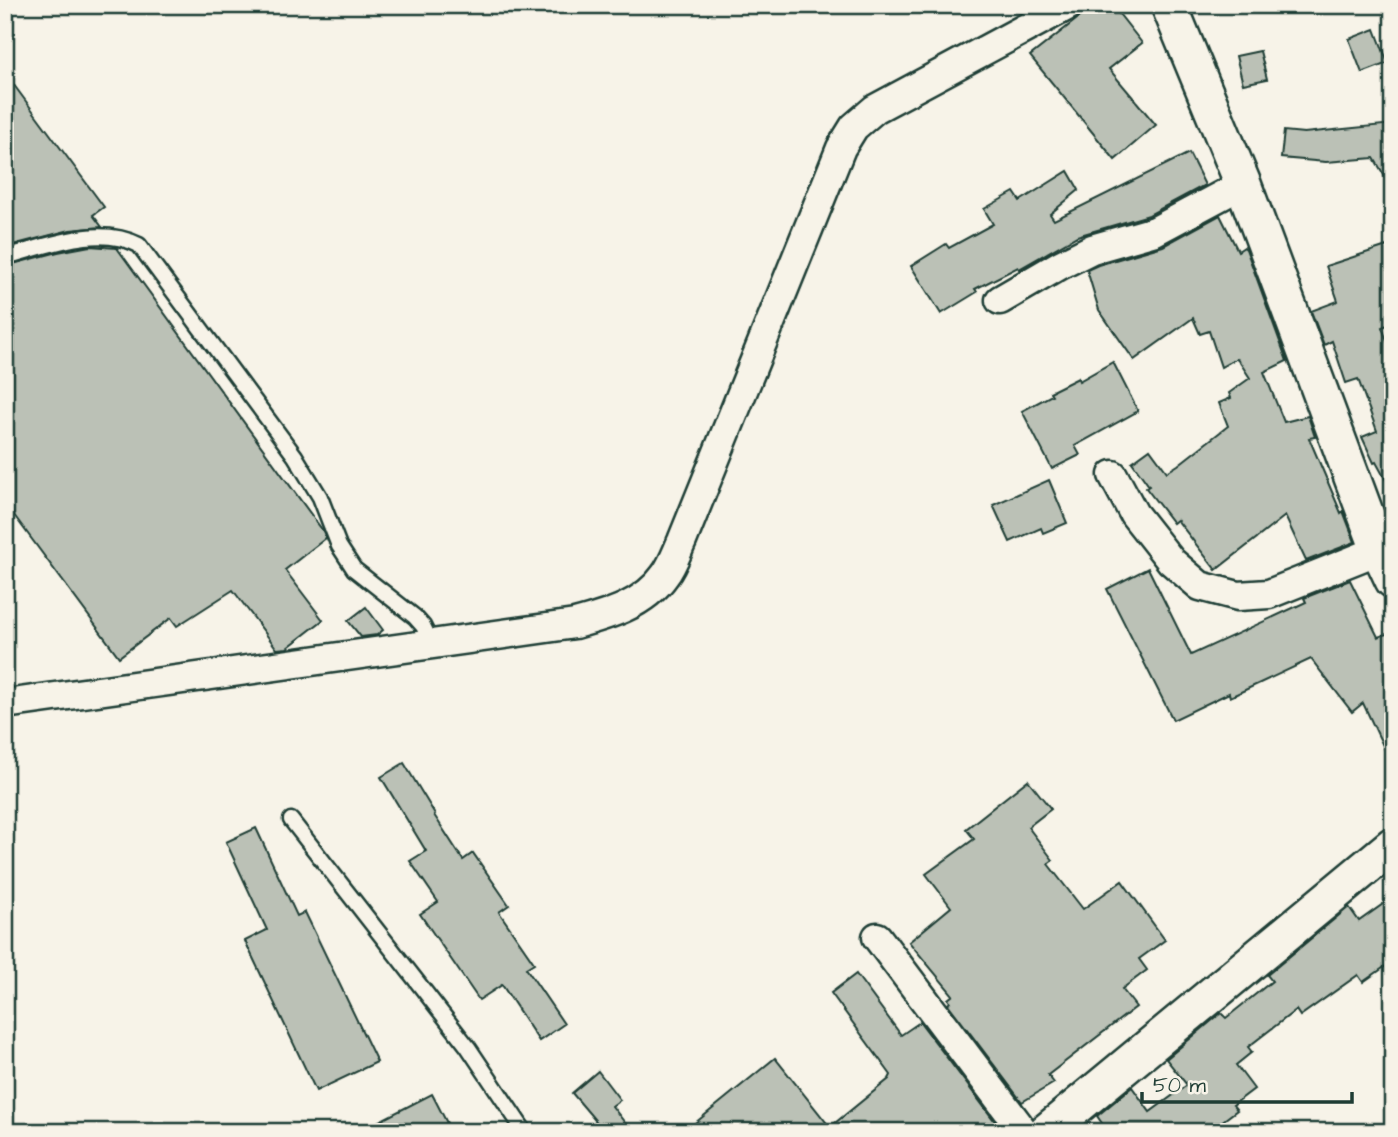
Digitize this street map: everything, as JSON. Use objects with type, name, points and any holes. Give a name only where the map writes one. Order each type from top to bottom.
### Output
[{"type":"street","points":[[5,704],[575,624],[614,614],[641,597],[665,576],[682,541],[841,148],[854,127],[875,109],[1069,5]]},
{"type":"street","points":[[1113,475],[1134,514],[1171,561],[1200,586],[1238,596],[1269,594],[1386,565],[1243,184],[1169,5]]},
{"type":"street","points":[[1000,300],[1092,249],[1155,231],[1243,184]]},
{"type":"street","points":[[1046,1132],[1393,845]]},
{"type":"street","points":[[877,937],[1024,1132]]},
{"type":"lane","points":[[5,257],[90,236],[123,237],[139,245],[295,456],[320,497],[346,559],[365,578],[415,617],[424,626],[432,644]]},
{"type":"lane","points":[[291,820],[468,1047],[525,1132]]},
{"type":"building","points":[[1095,5],[1112,5],[1142,43],[1109,69],[1156,125],[1115,160],[1030,56]]},
{"type":"building","points":[[1375,29],[1388,63],[1362,73],[1349,39]]},
{"type":"building","points":[[1260,51],[1267,79],[1243,84],[1236,56]]},
{"type":"building","points":[[5,73],[104,207],[93,215],[102,227],[70,230],[5,247]]},
{"type":"building","points":[[1393,124],[1393,190],[1374,158],[1326,162],[1281,158],[1284,131],[1304,133]]},
{"type":"building","points":[[1189,153],[1205,185],[1149,215],[1077,236],[1019,269],[1018,267],[975,289],[977,292],[941,314],[911,266],[946,244],[949,248],[993,224],[984,209],[1014,192],[1020,201],[1068,171],[1079,190],[1050,214],[1054,220]]},
{"type":"building","points":[[1220,215],[1238,251],[1244,247],[1246,249],[1287,361],[1264,372],[1284,422],[1308,416],[1315,437],[1309,438],[1355,542],[1306,561],[1285,516],[1216,570],[1177,520],[1173,523],[1146,488],[1149,486],[1132,462],[1150,449],[1167,472],[1178,465],[1228,426],[1219,403],[1231,398],[1229,393],[1250,378],[1237,358],[1221,367],[1209,331],[1200,334],[1193,318],[1134,360],[1099,310],[1087,270],[1163,246]]},
{"type":"building","points":[[1393,244],[1393,323],[1382,327],[1393,358],[1393,493],[1362,437],[1377,431],[1358,379],[1346,383],[1332,341],[1324,345],[1311,311],[1338,301],[1326,266]]},
{"type":"building","points":[[90,246],[117,248],[323,531],[326,538],[285,570],[323,620],[287,648],[277,649],[233,590],[177,626],[171,618],[119,657],[5,503],[5,266]]},
{"type":"building","points":[[1113,362],[1138,411],[1075,446],[1080,455],[1052,469],[1022,411],[1052,395],[1050,392],[1078,378],[1079,381]]},
{"type":"building","points":[[1049,480],[1067,523],[1043,533],[1041,528],[1010,542],[993,505]]},
{"type":"building","points":[[1148,568],[1191,655],[1306,602],[1304,598],[1350,580],[1378,637],[1393,632],[1393,767],[1363,703],[1352,712],[1311,659],[1173,720],[1107,589]]},
{"type":"building","points":[[366,607],[383,630],[377,635],[361,637],[348,621]]},
{"type":"building","points":[[404,763],[463,860],[473,853],[509,905],[499,912],[534,963],[526,968],[564,1024],[539,1041],[502,985],[479,1000],[420,914],[438,902],[410,861],[426,851],[381,777]]},
{"type":"building","points":[[1028,780],[1051,809],[1028,827],[1053,860],[1048,864],[1083,909],[1122,881],[1165,940],[1139,959],[1147,970],[1122,989],[1136,1007],[1048,1075],[1054,1083],[1022,1102],[948,1004],[948,999],[953,995],[909,942],[951,907],[926,874],[974,839],[966,829]]},
{"type":"building","points":[[256,828],[297,916],[305,912],[377,1062],[316,1091],[245,941],[267,930],[226,842]]},
{"type":"building","points":[[1393,897],[1393,961],[1363,982],[1358,975],[1300,1016],[1296,1010],[1248,1047],[1252,1052],[1236,1065],[1254,1089],[1233,1105],[1237,1110],[1208,1132],[1108,1132],[1097,1116],[1132,1087],[1150,1112],[1187,1085],[1166,1059],[1221,1013],[1226,1018],[1272,981],[1267,975],[1349,907],[1359,921]]},
{"type":"building","points":[[856,974],[901,1035],[920,1022],[996,1123],[983,1132],[684,1132],[775,1058],[830,1127],[889,1079],[891,1075],[831,993]]},
{"type":"building","points":[[598,1071],[620,1100],[612,1106],[632,1132],[605,1132],[572,1093]]},
{"type":"building","points":[[432,1094],[447,1123],[430,1132],[358,1132]]}]
